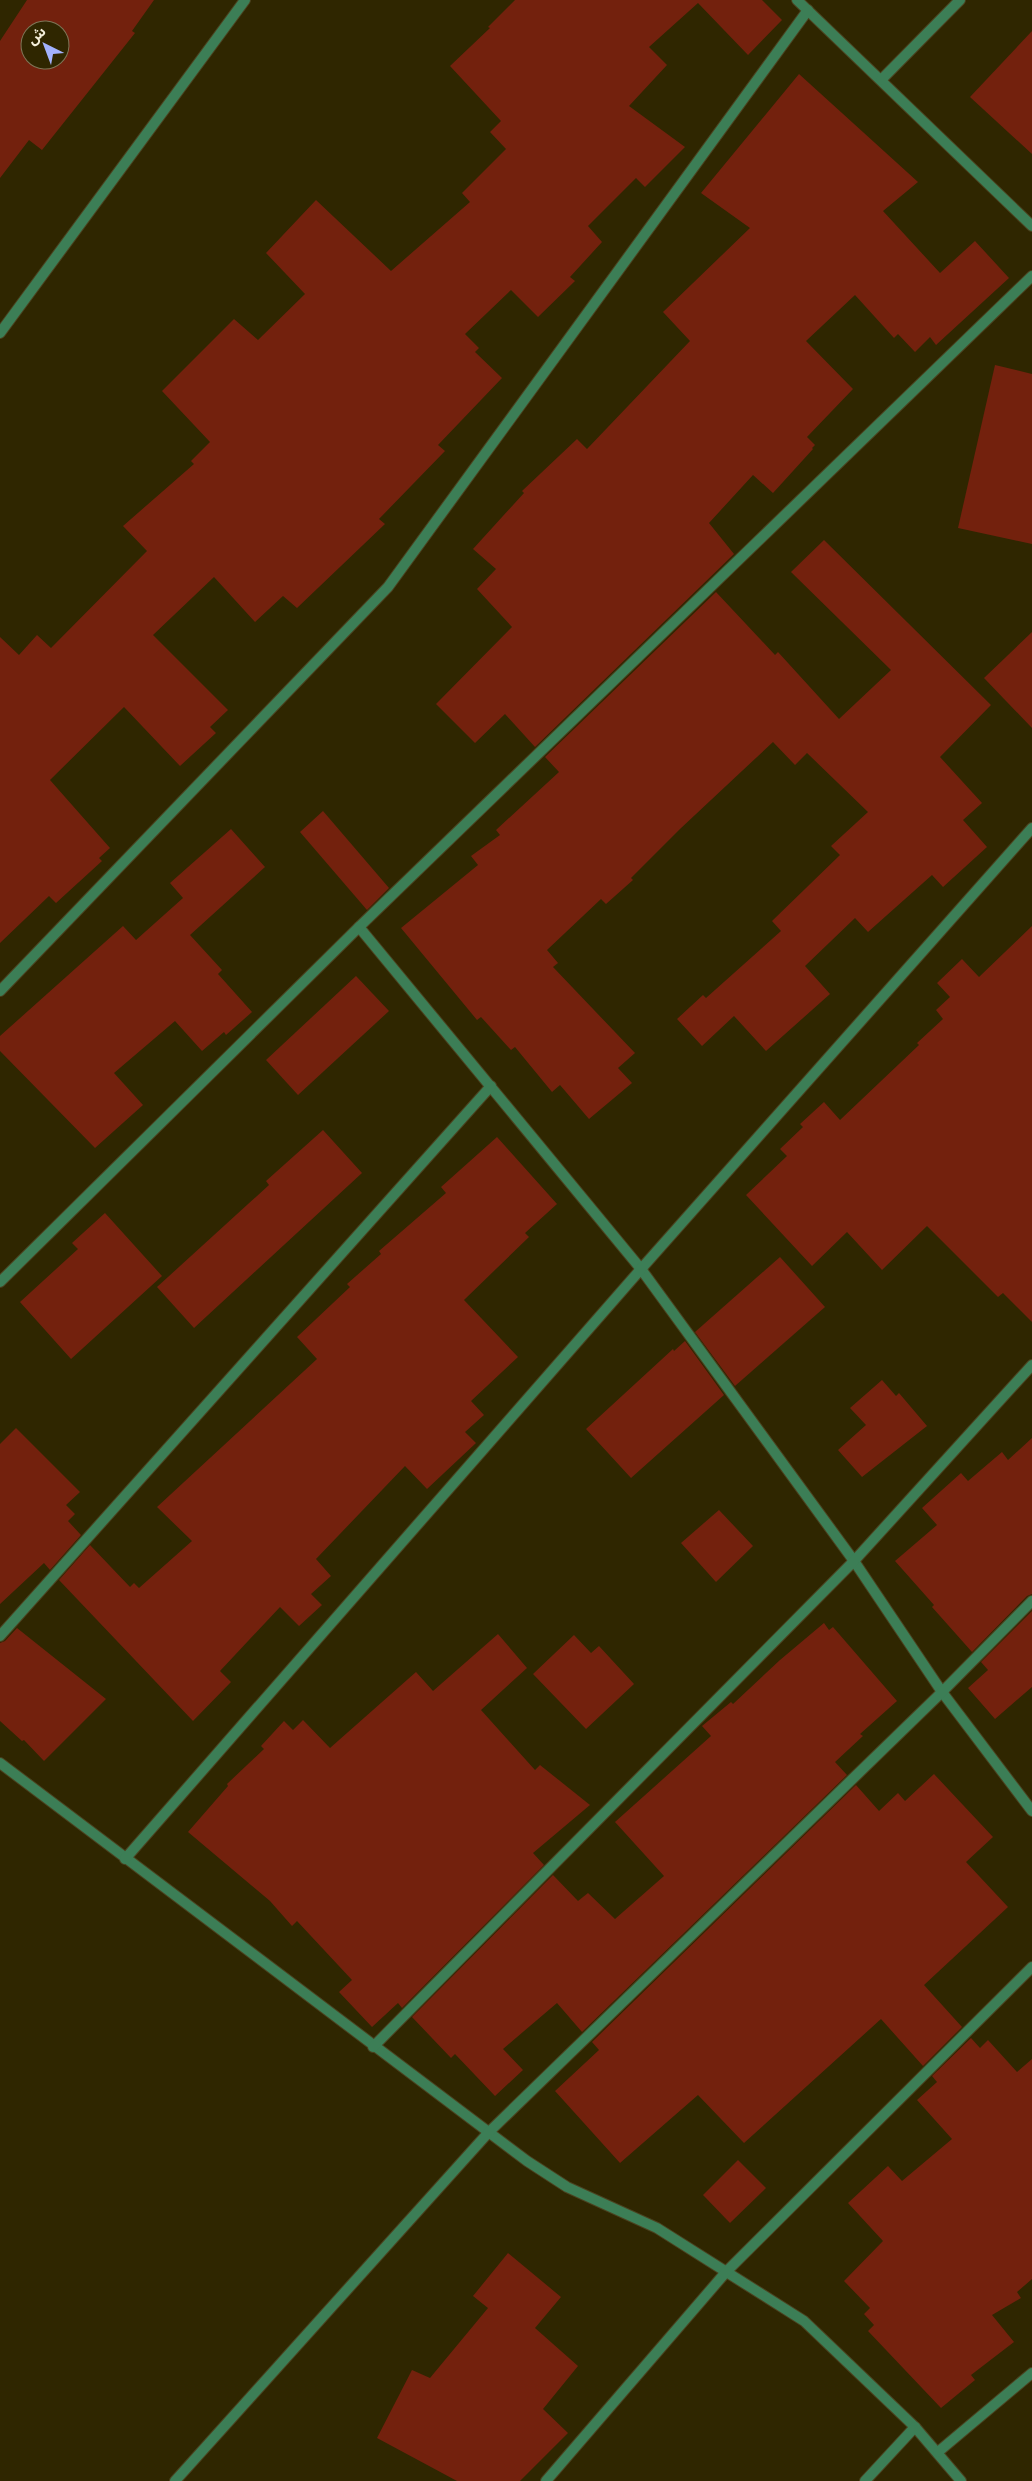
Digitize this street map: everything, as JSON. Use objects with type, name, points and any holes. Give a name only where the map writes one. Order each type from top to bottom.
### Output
[{"type":"street","points":[[0,333],[245,0]]},
{"type":"street","points":[[797,0],[1032,226]]},
{"type":"street","points":[[881,80],[960,0]]},
{"type":"street","points":[[0,991],[388,587],[808,10]]},
{"type":"street","points":[[0,1282],[359,927],[1032,276]]},
{"type":"street","points":[[125,1859],[641,1269],[1032,828]]},
{"type":"street","points":[[359,927],[641,1269],[854,1561],[942,1692],[1032,1810]]},
{"type":"street","points":[[0,1636],[491,1086]]},
{"type":"street","points":[[373,2047],[854,1561],[1032,1365]]},
{"type":"street","points":[[175,2481],[488,2133],[942,1692],[1032,1601]]},
{"type":"street","points":[[0,1762],[125,1859],[488,2133],[567,2187],[657,2228],[804,2321],[915,2427],[961,2481]]},
{"type":"street","points":[[546,2481],[726,2272],[1032,1967]]},
{"type":"street","points":[[938,2452],[1032,2373]]},
{"type":"street","points":[[865,2481],[915,2427]]},
{"type":"building","points":[[27,0],[154,0],[132,31],[135,33],[42,150],[29,140],[0,178],[0,41]]},
{"type":"building","points":[[515,0],[762,0],[782,20],[748,55],[698,3],[649,47],[667,65],[629,106],[685,147],[645,187],[636,178],[588,226],[602,242],[570,277],[575,281],[538,317],[511,290],[465,334],[479,348],[475,352],[502,378],[438,445],[445,451],[379,519],[385,524],[297,608],[283,596],[255,622],[214,577],[153,635],[228,710],[210,727],[216,733],[180,766],[124,707],[50,780],[110,848],[99,858],[102,861],[56,903],[49,896],[0,943],[0,637],[19,655],[37,635],[51,648],[147,551],[123,526],[194,464],[191,461],[210,442],[162,391],[234,319],[258,340],[305,294],[266,253],[316,200],[391,271],[470,202],[462,193],[506,149],[490,132],[501,121],[450,66],[490,28],[488,27]]},
{"type":"building","points":[[1032,31],[1032,154],[970,97]]},
{"type":"building","points":[[799,74],[918,182],[883,211],[940,273],[975,241],[1009,278],[936,345],[930,337],[915,352],[898,334],[894,338],[855,295],[806,341],[853,389],[807,437],[815,445],[813,449],[773,493],[753,475],[709,523],[734,554],[535,747],[505,714],[475,743],[436,704],[512,627],[477,589],[496,569],[473,549],[524,493],[522,491],[577,439],[587,449],[690,341],[663,312],[750,228],[701,193]]},
{"type":"building","points":[[995,365],[1032,374],[1032,544],[958,528]]},
{"type":"building","points":[[824,540],[991,705],[940,757],[982,803],[963,820],[987,847],[943,887],[932,875],[868,932],[855,918],[805,966],[830,994],[766,1051],[734,1016],[702,1046],[677,1019],[703,995],[706,998],[781,931],[772,921],[840,855],[831,846],[868,812],[807,753],[795,765],[773,742],[680,829],[631,878],[633,880],[606,904],[601,899],[547,950],[558,963],[553,967],[635,1053],[618,1068],[632,1083],[589,1119],[560,1085],[552,1092],[515,1047],[511,1050],[481,1017],[477,1020],[401,928],[478,865],[471,856],[500,835],[496,830],[559,772],[545,757],[716,592],[775,655],[778,652],[839,719],[891,670],[791,572]]},
{"type":"building","points":[[1032,632],[1032,728],[984,678]]},
{"type":"building","points":[[323,811],[389,888],[367,910],[300,832]]},
{"type":"building","points":[[231,829],[265,867],[190,935],[222,970],[218,974],[252,1012],[226,1035],[224,1032],[202,1051],[175,1021],[114,1073],[143,1105],[95,1148],[0,1051],[0,1036],[123,926],[136,940],[183,898],[170,883]]},
{"type":"building","points":[[1032,926],[1032,1322],[1003,1293],[998,1297],[927,1226],[882,1270],[847,1232],[812,1266],[746,1195],[787,1156],[780,1149],[803,1127],[800,1124],[824,1102],[840,1120],[919,1045],[917,1043],[943,1019],[936,1010],[950,997],[937,983],[962,959],[979,977]]},
{"type":"building","points":[[356,976],[389,1011],[298,1095],[266,1060]]},
{"type":"building","points":[[323,1130],[362,1173],[194,1328],[157,1287],[269,1185],[266,1181]]},
{"type":"building","points":[[497,1137],[557,1204],[525,1233],[529,1237],[464,1300],[518,1357],[471,1401],[484,1415],[465,1432],[476,1443],[427,1489],[405,1466],[316,1559],[331,1576],[311,1594],[322,1605],[299,1626],[280,1607],[220,1671],[231,1682],[193,1721],[59,1580],[90,1545],[130,1587],[134,1583],[139,1588],[192,1541],[157,1507],[317,1359],[297,1337],[350,1287],[347,1284],[381,1254],[379,1251],[446,1193],[441,1187]]},
{"type":"building","points":[[105,1213],[162,1276],[71,1359],[20,1302],[78,1249],[72,1243]]},
{"type":"building","points":[[780,1257],[825,1307],[735,1386],[695,1332]]},
{"type":"building","points":[[685,1341],[724,1395],[631,1478],[586,1429],[673,1349],[674,1351]]},
{"type":"building","points":[[882,1380],[896,1396],[899,1393],[927,1426],[862,1477],[838,1450],[866,1425],[850,1408]]},
{"type":"building","points":[[16,1428],[80,1492],[66,1505],[75,1514],[68,1521],[81,1535],[50,1570],[44,1563],[0,1604],[0,1444]]},
{"type":"building","points":[[1032,1438],[1032,1594],[1027,1596],[972,1652],[895,1561],[937,1525],[922,1508],[961,1473],[968,1481],[1002,1452],[1008,1460]]},
{"type":"building","points":[[719,1510],[753,1546],[716,1582],[681,1543]]},
{"type":"building","points":[[1032,1611],[1032,1687],[995,1719],[968,1688],[988,1670],[981,1662]]},
{"type":"building","points":[[824,1623],[829,1630],[833,1627],[897,1701],[860,1734],[863,1736],[835,1762],[847,1775],[582,2032],[557,2003],[503,2049],[523,2070],[495,2096],[455,2054],[451,2058],[412,2017],[553,1875],[578,1901],[588,1893],[615,1919],[664,1876],[615,1822],[711,1736],[702,1726],[731,1702],[733,1704],[780,1660]]},
{"type":"building","points":[[17,1628],[106,1699],[44,1761],[24,1740],[22,1741],[0,1721],[0,1643],[5,1641]]},
{"type":"building","points":[[498,1634],[527,1668],[481,1710],[535,1770],[540,1765],[590,1805],[533,1853],[544,1865],[402,2008],[398,2003],[372,2027],[339,1992],[352,1980],[297,1921],[292,1926],[270,1901],[188,1832],[228,1786],[227,1784],[264,1749],[261,1746],[284,1721],[293,1730],[303,1720],[330,1748],[416,1672],[433,1691]]},
{"type":"building","points":[[574,1635],[591,1653],[599,1646],[634,1684],[586,1729],[533,1674]]},
{"type":"building","points":[[934,1774],[993,1837],[966,1862],[1008,1907],[924,1985],[962,2027],[923,2066],[881,2019],[744,2143],[698,2095],[620,2163],[555,2091],[599,2050],[592,2042],[856,1785],[879,1811],[898,1793],[905,1801]]},
{"type":"building","points":[[971,2038],[980,2048],[988,2040],[1017,2072],[1032,2059],[1032,2279],[1017,2292],[1021,2298],[992,2315],[1014,2342],[971,2375],[975,2380],[941,2408],[868,2331],[874,2325],[864,2314],[870,2308],[844,2281],[883,2241],[848,2203],[888,2166],[902,2181],[952,2139],[917,2100],[937,2082],[932,2076]]},
{"type":"building","points":[[738,2160],[766,2188],[730,2223],[703,2195]]},
{"type":"building","points":[[508,2253],[561,2297],[535,2328],[578,2366],[543,2409],[568,2433],[520,2481],[457,2481],[377,2438],[412,2370],[430,2378],[488,2308],[473,2296]]}]
